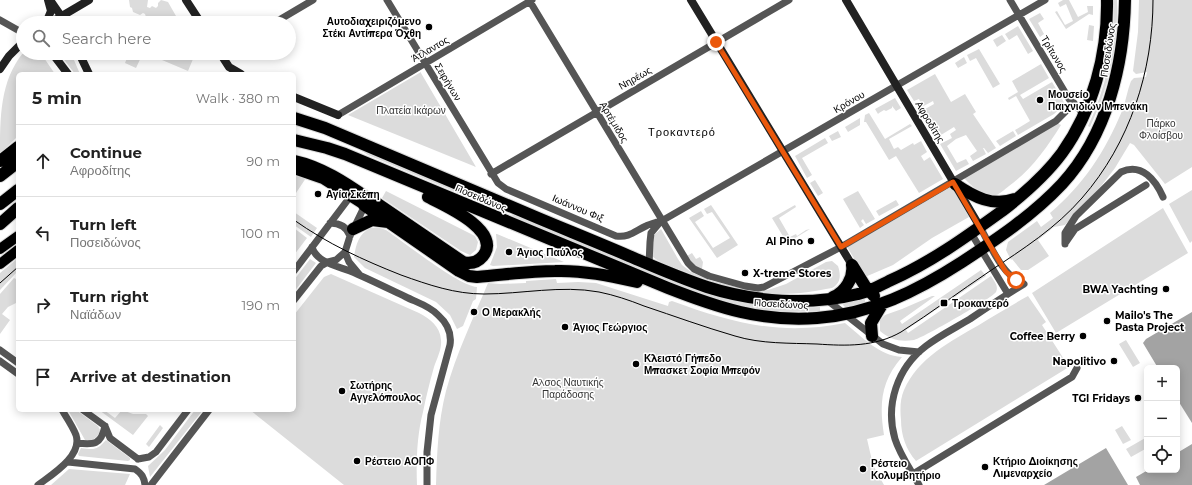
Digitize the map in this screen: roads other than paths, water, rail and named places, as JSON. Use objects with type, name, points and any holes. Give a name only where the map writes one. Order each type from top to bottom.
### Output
[{"type":"highway","name":"Ποσειδώνος","points":[[296,119],[339,134],[649,264],[709,287],[740,295],[774,300],[827,300],[858,294],[924,264],[976,230],[1020,197],[1046,172],[1070,140],[1084,114],[1094,88],[1105,46],[1107,29],[1107,0]]},
{"type":"highway","name":"Ποσειδώνος","points":[[296,140],[345,154],[709,304],[749,315],[770,318],[817,318],[844,314],[862,310],[898,298],[989,249],[1054,192],[1072,172],[1089,147],[1101,123],[1115,84],[1123,45],[1125,0]]},
{"type":"highway","points":[[296,115],[339,134]]},
{"type":"highway","points":[[0,161],[16,149]]},
{"type":"highway","points":[[345,154],[443,205],[480,228],[485,237],[486,248],[484,255],[475,262],[463,262],[367,202]]},
{"type":"highway","points":[[0,176],[16,164]]},
{"type":"highway","points":[[954,183],[971,195],[986,201],[1007,201],[1020,197]]},
{"type":"highway","points":[[0,204],[16,192]]},
{"type":"highway","points":[[367,202],[389,222],[459,271],[469,276],[477,277],[570,271],[608,275],[668,288]]},
{"type":"highway","points":[[0,224],[16,210]]},
{"type":"highway","points":[[351,232],[372,220],[389,222]]},
{"type":"highway","points":[[852,265],[868,290],[875,298],[883,303],[871,323],[872,336]]},
{"type":"highway","points":[[827,300],[839,295],[846,288],[852,274],[852,265]]},
{"type":"main road","points":[[296,161],[323,170],[367,202]]},
{"type":"main road","points":[[296,170],[323,179],[353,193]]},
{"type":"main road","points":[[0,249],[16,237]]},
{"type":"main road","points":[[0,264],[16,252]]},
{"type":"street","points":[[49,0],[61,16]]},
{"type":"street","points":[[49,0],[51,11],[49,16]]},
{"type":"street","points":[[74,0],[87,1]]},
{"type":"street","points":[[186,0],[196,16]]},
{"type":"street","points":[[286,16],[313,0]]},
{"type":"street","name":"Σειρήνων","points":[[387,0],[491,174]]},
{"type":"street","name":"Άτλαντος","points":[[338,115],[530,0]]},
{"type":"street","name":"Αρτέμιδος","points":[[530,0],[682,255]]},
{"type":"street","points":[[690,0],[852,265]]},
{"type":"street","name":"Νηρέως","points":[[491,174],[789,0]]},
{"type":"street","name":"Αφροδίτης","points":[[846,0],[954,183],[976,230],[1009,275],[1024,284],[1008,294],[989,249]]},
{"type":"street","name":"Τρίτωνος","points":[[1010,0],[1069,99],[1084,114]]},
{"type":"street","name":"Κρόνου","points":[[661,221],[1045,0]]},
{"type":"street","points":[[69,16],[87,1]]},
{"type":"street","points":[[0,20],[16,29]]},
{"type":"street","points":[[0,69],[16,49]]},
{"type":"street","points":[[57,60],[66,72]]},
{"type":"street","points":[[83,60],[88,72]]},
{"type":"street","points":[[225,60],[229,67],[238,72]]},
{"type":"street","points":[[296,98],[338,115]]},
{"type":"street","name":"Ποσειδώνος","points":[[682,255],[688,263],[700,272],[745,286],[758,288],[771,284],[841,247],[954,183],[1056,121],[1074,103]]},
{"type":"street","points":[[1146,185],[1075,229],[1065,244],[1065,233],[1072,221],[1121,172],[1136,170],[1147,174],[1155,182],[1163,197]]},
{"type":"street","name":"Ιωάννου Φιξ","points":[[491,174],[498,183],[506,189],[616,236],[628,236],[647,226],[661,221]]},
{"type":"street","points":[[296,268],[353,193]]},
{"type":"street","points":[[296,297],[318,268],[328,262],[336,260],[345,252],[351,232],[367,202]]},
{"type":"street","points":[[649,264],[651,233],[661,221]]},
{"type":"street","points":[[330,223],[335,223],[342,226],[348,232],[351,232]]},
{"type":"street","points":[[976,230],[989,249]]},
{"type":"street","points":[[312,247],[315,254],[328,262],[361,275],[433,311],[444,321],[450,333],[450,345],[431,415],[427,452],[427,485]]},
{"type":"street","points":[[345,252],[349,262],[361,275]]},
{"type":"street","points":[[919,485],[895,439],[891,413],[896,387],[901,376],[908,364],[931,342],[1008,294]]},
{"type":"street","points":[[827,300],[883,344],[894,349],[919,352]]},
{"type":"street","points":[[0,350],[16,362]]},
{"type":"street","points":[[0,361],[16,373]]},
{"type":"street","points":[[913,474],[1072,377],[1077,368]]},
{"type":"street","points":[[38,485],[68,462],[74,453],[76,435],[63,412]]},
{"type":"street","points":[[86,412],[105,426],[110,438],[138,459],[149,457],[156,452],[186,412]]},
{"type":"street","points":[[151,485],[207,412]]},
{"type":"street","points":[[76,443],[88,445],[97,442],[102,437],[105,426]]},
{"type":"street","points":[[135,469],[138,459]]},
{"type":"street","points":[[68,462],[135,469],[141,473],[144,478],[145,485]]},
{"type":"tram line","points":[[296,221],[346,251],[411,279],[452,291],[473,294],[498,294],[570,289],[585,290],[616,296],[745,339],[776,343],[839,345],[871,343],[891,337],[901,332],[979,279],[1027,246],[1050,228],[1082,198],[1099,177],[1113,154],[1126,130],[1136,105],[1149,53],[1153,0]]},
{"type":"tram line","points":[[0,283],[16,269]]},
{"type":"place","name":"Αυτοδιαχειριζόμενο Στέκι Αντίπερα Όχθη","points":[[429,27]]},
{"type":"place","name":"Μουσείο Παιχνιδιών Μπενάκη","points":[[1040,100]]},
{"type":"place","name":"Αγία Σκέπη","points":[[318,194]]},
{"type":"place","name":"Al Pino","points":[[811,241]]},
{"type":"place","name":"Άγιος Παύλος","points":[[509,252]]},
{"type":"place","name":"X-treme Stores","points":[[745,273]]},
{"type":"place","name":"BWA Yachting","points":[[1166,289]]},
{"type":"place","name":"Τροκαντερό","points":[[944,303]]},
{"type":"place","name":"Ο Μερακλής","points":[[474,312]]},
{"type":"place","name":"Mailo's The Pasta Project","points":[[1107,321]]},
{"type":"place","name":"Άγιος Γεώργιος","points":[[565,327]]},
{"type":"place","name":"Coffee Berry","points":[[1083,336]]},
{"type":"place","name":"Napolitivo","points":[[1114,361]]},
{"type":"place","name":"Κλειστό Γήπεδο Μπασκετ Σοφία Μπεφόν","points":[[636,364]]},
{"type":"place","name":"Σωτήρης Αγγελόπουλος","points":[[342,391]]},
{"type":"place","name":"TGI Fridays","points":[[1138,398]]},
{"type":"place","name":"Ρέστειο ΑΟΠΦ","points":[[357,461]]},
{"type":"place","name":"Κτήριο Διοίκησης Λιμεναρχείο","points":[[985,467]]},
{"type":"place","name":"Ρέστειο Κολυμβητήριο","points":[[863,469]]},
{"type":"district","name":"Τροκαντερό","points":[[682,132]]},
{"type":"park label","name":"Πλατεία Ικάρων","points":[[411,110]]},
{"type":"park label","name":"Πάρκο Φλοίσβου","points":[[1161,128]]},
{"type":"park label","name":"Αλσος Ναυτικής Παράδοσης","points":[[568,388]]}]
